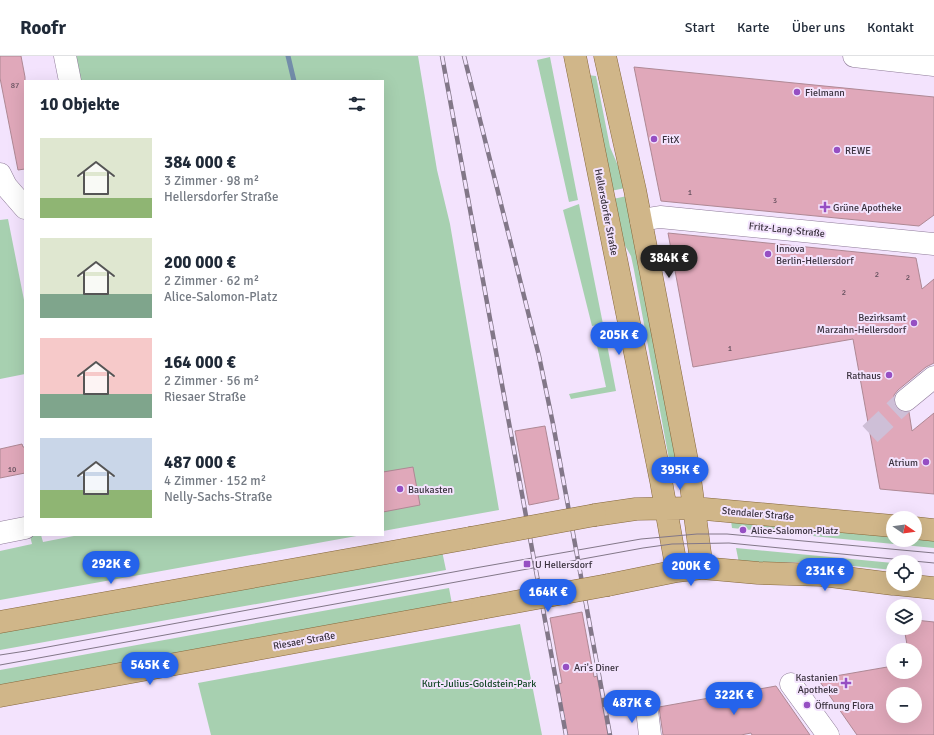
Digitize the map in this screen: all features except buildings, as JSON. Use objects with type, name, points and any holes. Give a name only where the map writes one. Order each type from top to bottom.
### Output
[{"type":"main road","name":"Hellersdorfer Straße","points":[[575,56],[666,509]]},
{"type":"main road","points":[[605,56],[641,220],[689,471],[702,568]]},
{"type":"main road","points":[[0,622],[595,515],[636,509],[694,508]]},
{"type":"main road","name":"Stendaler Straße","points":[[694,508],[886,525]]},
{"type":"main road","points":[[666,509],[677,571],[702,568],[758,573],[822,575],[886,583]]},
{"type":"main road","points":[[922,529],[934,530]]},
{"type":"main road","name":"Riesaer Straße","points":[[0,696],[608,585],[677,571]]},
{"type":"main road","points":[[922,587],[934,588]]},
{"type":"street","points":[[65,56],[70,80]]},
{"type":"street","points":[[854,56],[934,65]]},
{"type":"street","points":[[0,174],[6,186],[24,207]]},
{"type":"street","name":"Fritz-Lang-Straße","points":[[641,220],[665,217],[934,244]]},
{"type":"street","points":[[906,400],[934,377]]},
{"type":"street","points":[[0,533],[24,528]]},
{"type":"street","points":[[791,684],[828,735]]},
{"type":"street","points":[[647,710],[650,735]]},
{"type":"green space","points":[[74,56],[418,56],[437,170],[450,224],[499,510],[384,531],[384,80],[79,80]]},
{"type":"green space","points":[[550,57],[578,200],[569,202],[537,60]]},
{"type":"green space","points":[[587,75],[596,76],[610,147],[619,168],[625,188],[611,191]]},
{"type":"green space","points":[[627,196],[680,470],[671,470],[634,270],[631,256],[623,242],[613,199]]},
{"type":"green space","points":[[579,204],[603,324],[592,326],[563,210]]},
{"type":"green space","points":[[8,219],[24,300],[24,374],[0,379],[0,220]]},
{"type":"green space","points":[[604,329],[616,391],[571,399],[569,394],[606,387],[594,332]]},
{"type":"green space","points":[[731,521],[886,536],[886,543],[732,528]]},
{"type":"green space","points":[[30,536],[41,536],[43,542],[74,536],[356,536],[0,600],[0,551],[32,544]]},
{"type":"green space","points":[[922,540],[934,541],[934,548],[922,547]]},
{"type":"green space","points":[[736,548],[886,562],[886,569],[813,562],[739,563]]},
{"type":"green space","points":[[442,551],[446,570],[0,650],[0,631]]},
{"type":"green space","points":[[449,588],[452,604],[0,689],[0,670]]},
{"type":"green space","name":"Kurt-Julius-Goldstein-Park","points":[[520,624],[542,735],[211,735],[198,683]]},
{"type":"waterway","points":[[288,56],[294,80]]},
{"type":"tunnel","points":[[870,434],[906,400]]},
{"type":"tram line","points":[[0,655],[641,539],[697,534],[727,534],[934,553]]},
{"type":"tram line","points":[[0,665],[643,548],[672,544],[729,543],[934,563]]},
{"type":"railway","points":[[442,56],[566,735]]},
{"type":"railway","points":[[464,56],[539,356],[553,424],[610,735]]},
{"type":"place","name":"Fielmann","points":[[797,92]]},
{"type":"place","name":"FitX","points":[[654,139]]},
{"type":"place","name":"REWE","points":[[837,150]]},
{"type":"place","name":"Grüne Apotheke","points":[[825,207]]},
{"type":"place","name":"Innova Berlin-Hellersdorf","points":[[768,254]]},
{"type":"place","name":"Bezirksamt Marzahn-Hellersdorf","points":[[914,323]]},
{"type":"place","name":"Rathaus","points":[[889,375]]},
{"type":"place","name":"Atrium","points":[[926,462]]},
{"type":"place","name":"Baukasten","points":[[400,489]]},
{"type":"place","name":"Alice-Salomon-Platz","points":[[743,530]]},
{"type":"place","name":"U Hellersdorf","points":[[527,564]]},
{"type":"place","name":"Ari's Diner","points":[[566,667]]},
{"type":"place","name":"Kastanien Apotheke","points":[[846,683]]},
{"type":"place","name":"Öffnung Flora","points":[[807,705]]}]
